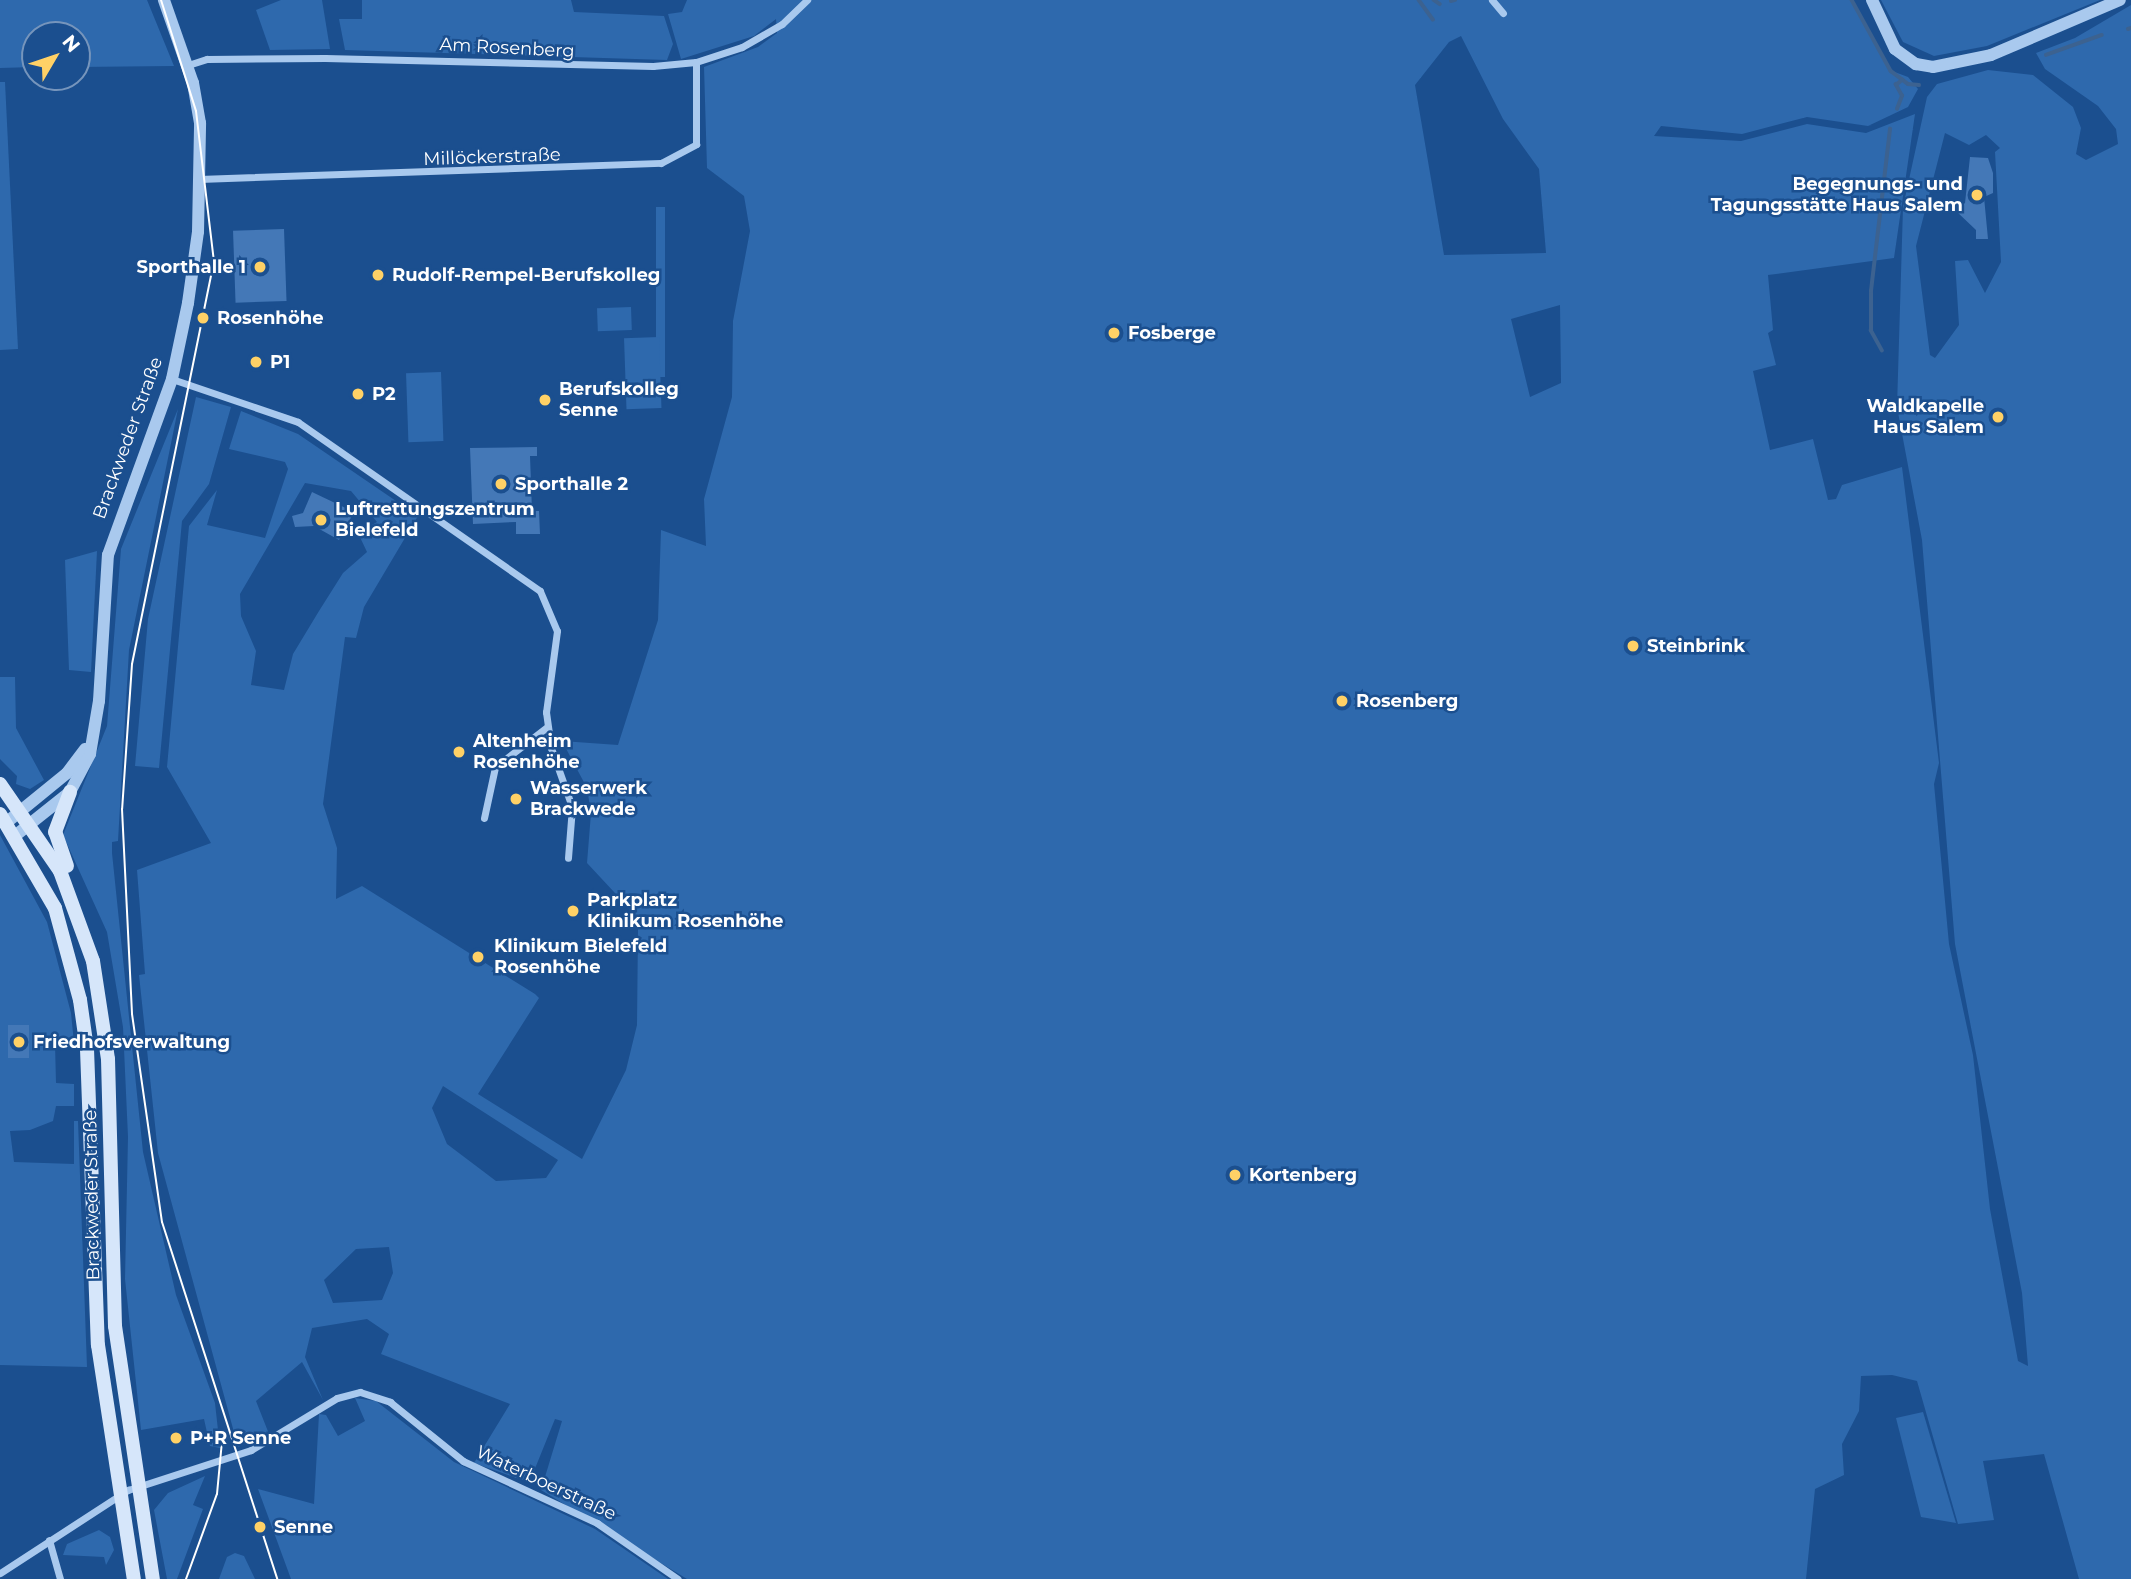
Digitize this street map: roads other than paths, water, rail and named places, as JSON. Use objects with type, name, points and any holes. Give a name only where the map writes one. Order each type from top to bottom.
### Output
[{"type":"main road","points":[[0,785],[22,811]]},
{"type":"main road","points":[[71,792],[55,832],[91,921],[93,961]]},
{"type":"main road","name":"Brackweder Straße","points":[[22,811],[70,892],[93,961],[108,1059],[115,1326],[137,1487],[153,1579]]},
{"type":"main road","name":"Brackweder Straße","points":[[3,818],[16,835],[55,908],[83,1017],[94,1301],[134,1579]]},
{"type":"street","name":"Brackweder Straße","points":[[16,835],[71,792],[90,754],[95,726],[108,555],[172,379],[195,261],[200,123],[188,65],[164,0]]},
{"type":"street","name":"Am Rosenberg","points":[[188,65],[207,59],[311,58],[572,68],[696,62],[759,40],[807,0]]},
{"type":"street","points":[[1492,0],[1503,13]]},
{"type":"street","points":[[1872,0],[1895,48],[1916,64],[1933,67],[1991,55],[2120,0]]},
{"type":"street","name":"Millöckerstraße","points":[[199,179],[616,169],[661,163],[696,144],[696,62]]},
{"type":"street","points":[[172,379],[298,422],[533,583],[548,603],[557,631],[547,727],[572,807],[568,858]]},
{"type":"street","name":"Brackweder Straße","points":[[3,818],[22,811],[77,763],[95,726]]},
{"type":"street","points":[[484,818],[495,767],[547,727]]},
{"type":"street","name":"Waterboerstraße","points":[[0,1573],[120,1495],[257,1448],[337,1398],[370,1393],[390,1402],[463,1461],[597,1523],[678,1579]]},
{"type":"street","points":[[49,1541],[60,1579]]},
{"type":"waterway","points":[[1419,0],[1433,19]]},
{"type":"waterway","points":[[1434,0],[1440,4]]},
{"type":"waterway","points":[[1451,1],[1455,0]]},
{"type":"waterway","points":[[1852,0],[1891,71],[1908,84],[1919,85]]},
{"type":"waterway","points":[[2046,55],[2102,35]]},
{"type":"waterway","points":[[1897,109],[1902,96],[1896,85],[1902,80]]},
{"type":"waterway","points":[[1882,351],[1871,331],[1871,291],[1890,129]]},
{"type":"tram line","points":[[161,0],[196,111],[214,261],[132,664],[122,809],[132,1014],[162,1222],[277,1579]]},
{"type":"tram line","points":[[186,1579],[217,1494],[223,1431]]},
{"type":"place","name":"Begegnungs- und Tagungsstätte Haus Salem","points":[[1977,195]]},
{"type":"place","name":"Sporthalle 1","points":[[260,267]]},
{"type":"place","name":"Rudolf-Rempel-Berufskolleg","points":[[378,275]]},
{"type":"place","name":"Rosenhöhe","points":[[203,318]]},
{"type":"place","name":"Fosberge","points":[[1114,333]]},
{"type":"place","name":"P1","points":[[256,362]]},
{"type":"place","name":"P2","points":[[358,394]]},
{"type":"place","name":"Berufskolleg Senne","points":[[545,400]]},
{"type":"place","name":"Waldkapelle Haus Salem","points":[[1998,417]]},
{"type":"place","name":"Sporthalle 2","points":[[501,484]]},
{"type":"place","name":"Luftrettungszentrum Bielefeld","points":[[321,520]]},
{"type":"place","name":"Steinbrink","points":[[1633,646]]},
{"type":"place","name":"Rosenberg","points":[[1342,701]]},
{"type":"place","name":"Altenheim Rosenhöhe","points":[[459,752]]},
{"type":"place","name":"Wasserwerk Brackwede","points":[[516,799]]},
{"type":"place","name":"Parkplatz Klinikum Rosenhöhe","points":[[573,911]]},
{"type":"place","name":"Klinikum Bielefeld Rosenhöhe","points":[[478,957]]},
{"type":"place","name":"Friedhofsverwaltung","points":[[19,1042]]},
{"type":"place","name":"Kortenberg","points":[[1235,1175]]},
{"type":"place","name":"P+R Senne","points":[[176,1438]]},
{"type":"place","name":"Senne","points":[[260,1527]]}]
